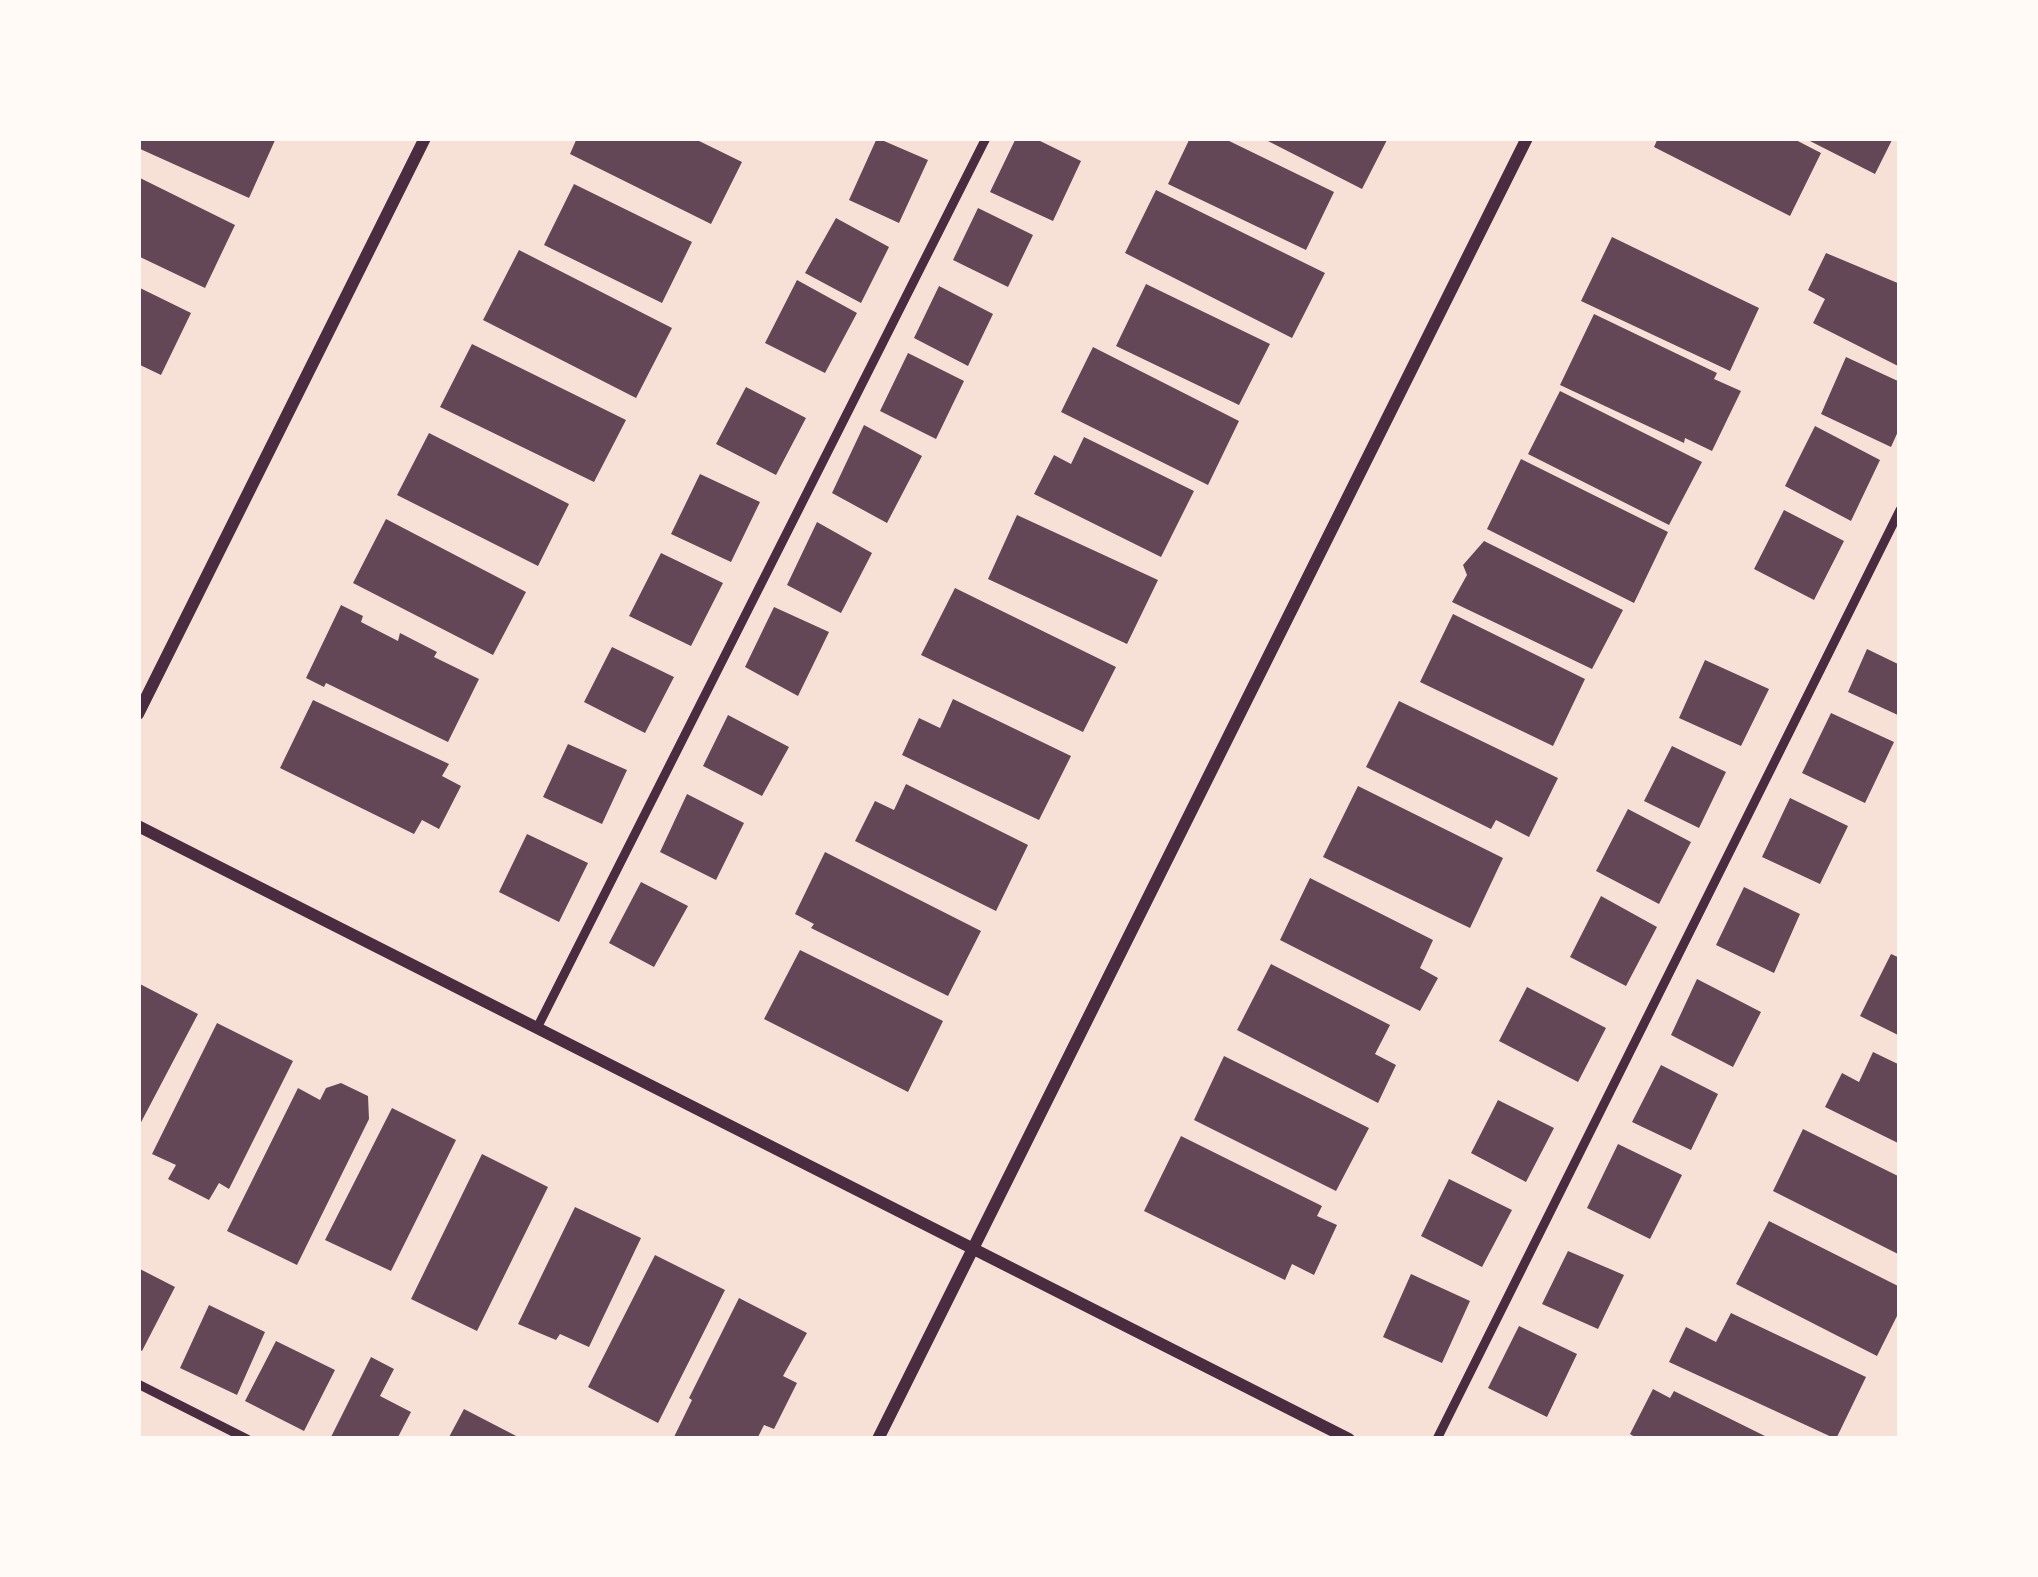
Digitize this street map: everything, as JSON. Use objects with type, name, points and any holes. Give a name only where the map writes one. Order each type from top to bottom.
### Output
[{"type":"street","points":[[138,714],[425,138]]},
{"type":"street","points":[[878,1439],[1527,138]]},
{"type":"street","points":[[138,826],[1348,1439]]},
{"type":"lane","points":[[537,1028],[986,138]]},
{"type":"lane","points":[[1437,1439],[1900,510]]},
{"type":"lane","points":[[138,1384],[248,1439]]},
{"type":"building","points":[[138,138],[276,138],[249,198],[138,148]]},
{"type":"building","points":[[577,138],[693,138],[742,162],[711,224],[570,154]]},
{"type":"building","points":[[877,138],[928,160],[899,223],[849,200]]},
{"type":"building","points":[[1016,138],[1034,138],[1081,161],[1053,221],[990,192]]},
{"type":"building","points":[[1190,138],[1223,138],[1334,192],[1306,250],[1168,184]]},
{"type":"building","points":[[1262,138],[1388,138],[1362,189]]},
{"type":"building","points":[[1658,138],[1792,138],[1821,153],[1790,216],[1654,147]]},
{"type":"building","points":[[1804,138],[1893,138],[1875,174]]},
{"type":"building","points":[[138,177],[235,225],[205,288],[138,256]]},
{"type":"building","points":[[574,184],[692,242],[662,303],[544,245]]},
{"type":"building","points":[[1156,190],[1325,273],[1292,338],[1125,253]]},
{"type":"building","points":[[978,208],[1033,235],[1008,287],[953,260]]},
{"type":"building","points":[[836,218],[889,247],[861,303],[805,273]]},
{"type":"building","points":[[1612,237],[1759,308],[1730,371],[1581,301]]},
{"type":"building","points":[[519,250],[672,328],[636,398],[483,320]]},
{"type":"building","points":[[1826,253],[1900,284],[1900,367],[1813,323],[1825,299],[1808,290]]},
{"type":"building","points":[[797,280],[857,313],[825,373],[765,343]]},
{"type":"building","points":[[1146,284],[1270,344],[1239,405],[1116,346]]},
{"type":"building","points":[[939,286],[993,314],[968,366],[914,338]]},
{"type":"building","points":[[138,287],[191,313],[161,375],[138,364]]},
{"type":"building","points":[[1594,314],[1717,373],[1714,379],[1741,391],[1712,451],[1685,438],[1684,443],[1560,385]]},
{"type":"building","points":[[472,344],[626,420],[594,482],[440,407]]},
{"type":"building","points":[[1093,347],[1239,421],[1208,485],[1061,412]]},
{"type":"building","points":[[908,353],[964,381],[936,439],[880,411]]},
{"type":"building","points":[[1846,357],[1900,382],[1900,427],[1891,447],[1821,414]]},
{"type":"building","points":[[746,387],[806,418],[776,475],[716,444]]},
{"type":"building","points":[[1560,391],[1702,462],[1669,525],[1528,454]]},
{"type":"building","points":[[864,425],[922,456],[887,523],[832,493]]},
{"type":"building","points":[[1815,426],[1880,460],[1851,521],[1785,486]]},
{"type":"building","points":[[429,433],[569,504],[538,566],[397,495]]},
{"type":"building","points":[[1084,437],[1194,491],[1161,557],[1034,494],[1054,455],[1071,464]]},
{"type":"building","points":[[1521,459],[1668,532],[1634,603],[1487,529]]},
{"type":"building","points":[[700,474],[760,502],[731,562],[671,534]]},
{"type":"building","points":[[1784,510],[1844,541],[1814,600],[1754,569]]},
{"type":"building","points":[[1017,515],[1158,580],[1127,644],[988,579]]},
{"type":"building","points":[[386,519],[526,592],[493,655],[353,583]]},
{"type":"building","points":[[817,522],[872,553],[841,613],[787,585]]},
{"type":"building","points":[[1484,541],[1623,610],[1592,669],[1452,602],[1467,575],[1463,565]]},
{"type":"building","points":[[661,553],[723,583],[691,646],[629,616]]},
{"type":"building","points":[[955,588],[1116,667],[1083,732],[921,655]]},
{"type":"building","points":[[341,605],[363,616],[361,622],[398,641],[400,633],[437,652],[434,657],[479,679],[448,742],[326,683],[324,687],[306,678]]},
{"type":"building","points":[[774,607],[829,632],[798,696],[745,667]]},
{"type":"building","points":[[1453,614],[1585,679],[1553,746],[1420,682]]},
{"type":"building","points":[[612,647],[674,677],[645,733],[584,702]]},
{"type":"building","points":[[1867,649],[1900,665],[1900,716],[1848,692]]},
{"type":"building","points":[[1705,660],[1769,689],[1741,746],[1679,718]]},
{"type":"building","points":[[953,699],[1071,756],[1039,820],[902,755],[919,718],[940,728]]},
{"type":"building","points":[[313,700],[449,764],[442,776],[461,786],[439,829],[422,820],[414,834],[280,768]]},
{"type":"building","points":[[1399,701],[1558,778],[1529,837],[1496,820],[1491,829],[1366,767]]},
{"type":"building","points":[[1831,713],[1894,742],[1865,803],[1802,773]]},
{"type":"building","points":[[728,715],[789,747],[762,796],[703,766]]},
{"type":"building","points":[[568,744],[627,770],[602,824],[543,797]]},
{"type":"building","points":[[1672,746],[1726,772],[1699,828],[1644,801]]},
{"type":"building","points":[[906,784],[1028,845],[996,911],[855,841],[875,801],[894,810]]},
{"type":"building","points":[[1358,786],[1503,858],[1470,928],[1323,857]]},
{"type":"building","points":[[687,794],[744,823],[716,880],[660,852]]},
{"type":"building","points":[[1790,798],[1848,826],[1820,884],[1762,857]]},
{"type":"building","points":[[1628,809],[1691,842],[1659,904],[1596,871]]},
{"type":"building","points":[[527,834],[588,863],[559,922],[499,892]]},
{"type":"building","points":[[825,852],[981,931],[948,996],[811,928],[814,924],[795,914]]},
{"type":"building","points":[[1310,878],[1433,940],[1420,968],[1438,978],[1420,1011],[1280,940]]},
{"type":"building","points":[[641,882],[688,906],[654,967],[609,943]]},
{"type":"building","points":[[1744,887],[1800,914],[1774,973],[1716,945]]},
{"type":"building","points":[[1601,896],[1657,927],[1626,986],[1570,957]]},
{"type":"building","points":[[800,950],[943,1021],[908,1092],[764,1019]]},
{"type":"building","points":[[1891,954],[1900,958],[1900,1036],[1860,1016]]},
{"type":"building","points":[[1271,964],[1390,1025],[1375,1054],[1396,1065],[1378,1103],[1237,1030]]},
{"type":"building","points":[[1697,979],[1761,1012],[1733,1067],[1671,1035]]},
{"type":"building","points":[[138,983],[198,1014],[138,1128]]},
{"type":"building","points":[[1527,987],[1606,1028],[1578,1082],[1499,1041]]},
{"type":"building","points":[[217,1023],[293,1061],[229,1189],[219,1183],[209,1200],[168,1179],[176,1165],[152,1154]]},
{"type":"building","points":[[1873,1052],[1900,1065],[1900,1144],[1825,1107],[1842,1073],[1859,1082]]},
{"type":"building","points":[[1224,1056],[1369,1128],[1336,1191],[1194,1120]]},
{"type":"building","points":[[1661,1065],[1718,1094],[1691,1150],[1632,1122]]},
{"type":"building","points":[[341,1083],[368,1096],[369,1119],[297,1265],[227,1231],[298,1088],[320,1100],[326,1088]]},
{"type":"building","points":[[1498,1100],[1554,1128],[1526,1182],[1471,1153]]},
{"type":"building","points":[[392,1108],[456,1140],[391,1271],[325,1240]]},
{"type":"building","points":[[1803,1129],[1900,1177],[1900,1255],[1773,1191]]},
{"type":"building","points":[[1181,1136],[1322,1206],[1317,1216],[1337,1225],[1314,1275],[1292,1264],[1285,1280],[1144,1211]]},
{"type":"building","points":[[1618,1144],[1682,1175],[1650,1239],[1587,1208]]},
{"type":"building","points":[[482,1154],[548,1187],[477,1331],[411,1299]]},
{"type":"building","points":[[1449,1179],[1512,1210],[1482,1267],[1421,1236]]},
{"type":"building","points":[[575,1207],[641,1238],[589,1347],[518,1324]]},
{"type":"building","points":[[1769,1221],[1900,1287],[1900,1310],[1877,1356],[1736,1284]]},
{"type":"building","points":[[1568,1251],[1624,1275],[1598,1329],[1542,1304]]},
{"type":"building","points":[[655,1255],[725,1290],[658,1423],[588,1387]]},
{"type":"building","points":[[138,1268],[175,1287],[142,1351],[138,1348]]},
{"type":"building","points":[[1411,1274],[1470,1301],[1442,1363],[1383,1337]]},
{"type":"building","points":[[739,1298],[807,1333],[783,1376],[797,1383],[774,1429],[764,1425],[757,1439],[673,1439],[689,1398]]},
{"type":"building","points":[[209,1305],[265,1332],[237,1395],[180,1368]]},
{"type":"building","points":[[1731,1313],[1866,1377],[1836,1439],[1669,1362],[1686,1327],[1716,1342]]},
{"type":"building","points":[[1519,1326],[1577,1354],[1547,1417],[1488,1388]]},
{"type":"building","points":[[276,1341],[335,1370],[304,1431],[245,1401]]},
{"type":"building","points":[[371,1357],[394,1369],[380,1396],[411,1412],[397,1439],[330,1439]]},
{"type":"building","points":[[1653,1389],[1670,1398],[1674,1391],[1771,1439],[1638,1439],[1630,1434]]},
{"type":"building","points":[[464,1409],[522,1439],[448,1439]]}]
